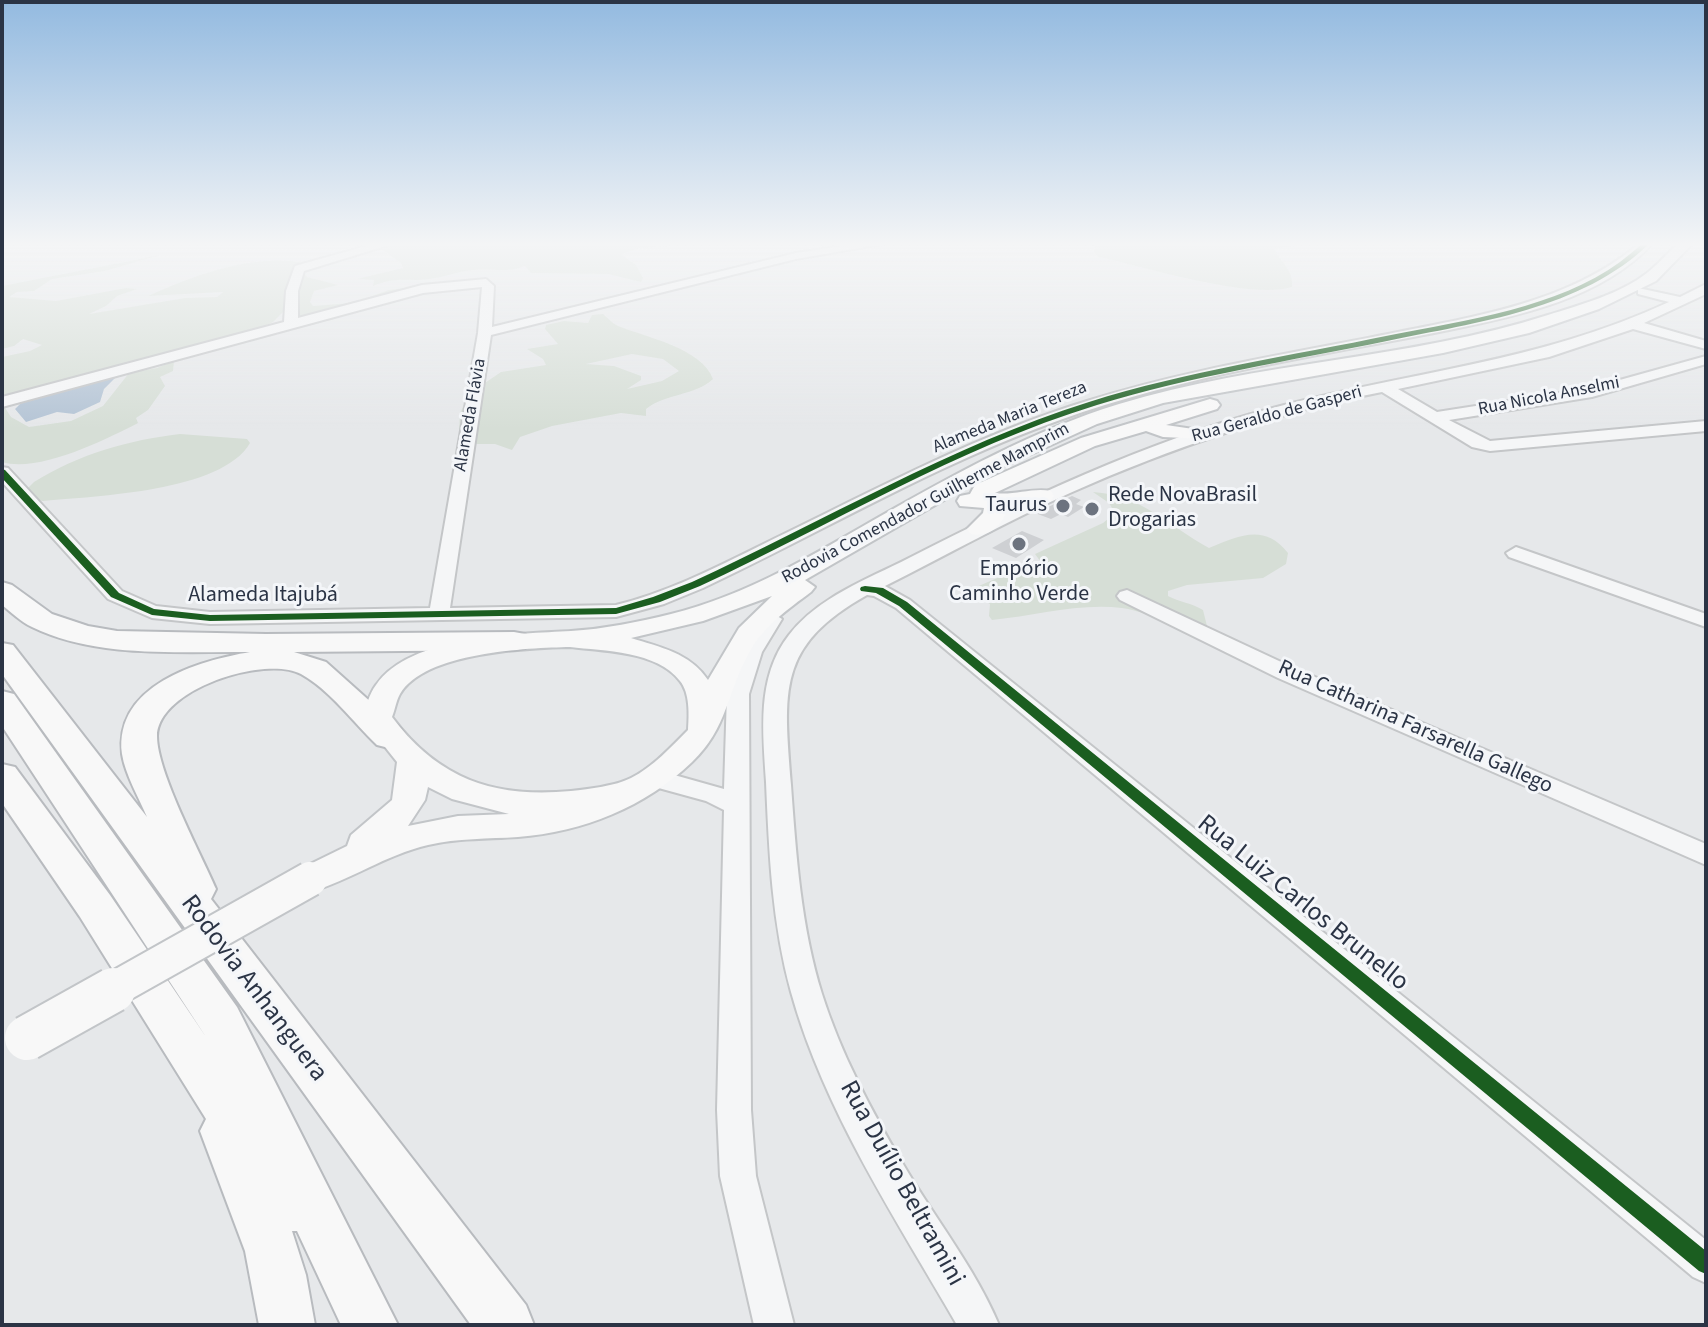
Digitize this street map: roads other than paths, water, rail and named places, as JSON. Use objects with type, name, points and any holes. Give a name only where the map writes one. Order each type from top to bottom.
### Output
[{"type":"highway","points":[[2,591],[41,620],[82,634],[117,640],[252,643],[514,641]]},
{"type":"highway","name":"Rodovia Anhanguera","points":[[2,652],[506,1325]]},
{"type":"highway","points":[[231,961],[178,852],[140,756],[136,738],[145,714],[168,692],[207,672],[246,662],[281,660],[304,663],[321,672],[400,748]]},
{"type":"highway","name":"Rodovia Anhanguera","points":[[2,701],[208,999],[360,1303]]},
{"type":"highway","points":[[7,786],[95,906],[243,1134],[360,1303]]},
{"type":"highway","points":[[194,1058],[267,1236],[284,1294],[287,1325]]},
{"type":"main road","name":"Rodovia Comendador Guilherme Mamprim","points":[[572,639],[630,632],[713,611],[799,574],[893,519],[979,491],[1034,443],[1106,409],[1177,394],[1318,372],[1530,326],[1592,305]]},
{"type":"main road","name":"Rodovia Comendador Guilherme Mamprim","points":[[703,732],[730,658],[757,621],[789,596],[979,491],[1088,442],[1159,429],[1271,389],[1438,354],[1572,320],[1608,305]]},
{"type":"main road","points":[[1106,409],[1159,429],[1200,435]]},
{"type":"main road","points":[[979,491],[1019,501],[1043,496]]},
{"type":"main road","points":[[979,491],[997,511],[979,529]]},
{"type":"main road","points":[[322,872],[434,831],[575,817],[604,808],[645,783],[673,763],[703,732],[704,710],[691,675],[679,665],[647,651],[617,643],[572,639],[514,641],[456,651],[403,672],[382,694],[377,707],[377,718],[400,748],[441,781],[472,796],[539,806],[579,802],[645,783]]},
{"type":"main road","points":[[15,1044],[322,872],[394,821],[408,806],[414,791],[400,748]]},
{"type":"street","points":[[291,325],[292,305]]},
{"type":"street","name":"Alameda Flávia","points":[[2,402],[366,305]]},
{"type":"street","name":"Alameda Flávia","points":[[439,614],[453,544],[462,457],[485,333],[487,305]]},
{"type":"street","points":[[485,333],[598,305]]},
{"type":"street","name":"Alameda Maria Tereza","points":[[439,614],[517,615],[616,611],[636,607],[714,575],[1004,437],[1106,409],[1184,380],[1498,315],[1526,305]]},
{"type":"street","name":"Rua Geraldo de Gasperi","points":[[1200,435],[1321,401],[1565,347],[1635,325],[1673,305]]},
{"type":"street","points":[[1498,315],[1530,326]]},
{"type":"street","points":[[1635,325],[1706,345]]},
{"type":"street","points":[[1438,354],[1471,369]]},
{"type":"street","name":"Rua Nicola Anselmi","points":[[1437,417],[1592,392],[1706,360]]},
{"type":"street","points":[[1384,387],[1478,444],[1490,446],[1706,426]]},
{"type":"street","points":[[903,604],[895,590],[892,575],[1043,496],[1159,429]]},
{"type":"street","name":"Alameda Itajubá","points":[[2,472],[115,595],[152,612],[210,618],[439,614]]},
{"type":"street","points":[[863,502],[893,519]]},
{"type":"street","points":[[1516,553],[1706,621]]},
{"type":"street","name":"Rua Duílio Beltramini","points":[[892,575],[837,604],[803,633],[787,656],[775,724],[782,844],[791,925],[815,1019],[867,1134],[979,1325]]},
{"type":"street","name":"Rua Luiz Carlos Brunello","points":[[865,589],[879,590],[903,604],[1706,1264]]},
{"type":"street","points":[[774,1325],[738,1176],[734,1110],[738,694],[758,637],[784,607],[789,596]]},
{"type":"street","name":"Rua Catharina Farsarella Gallego","points":[[1127,596],[1286,673],[1706,855]]},
{"type":"street","points":[[645,783],[715,795],[737,806]]},
{"type":"water","points":[[116,377],[104,389],[100,402],[74,414],[57,412],[26,422],[15,409],[22,402]]},
{"type":"place","name":"Taurus","points":[[1063,506]]},
{"type":"place","name":"Rede NovaBrasil Drogarias","points":[[1092,509]]},
{"type":"place","name":"Empório Caminho Verde","points":[[1019,544]]}]
